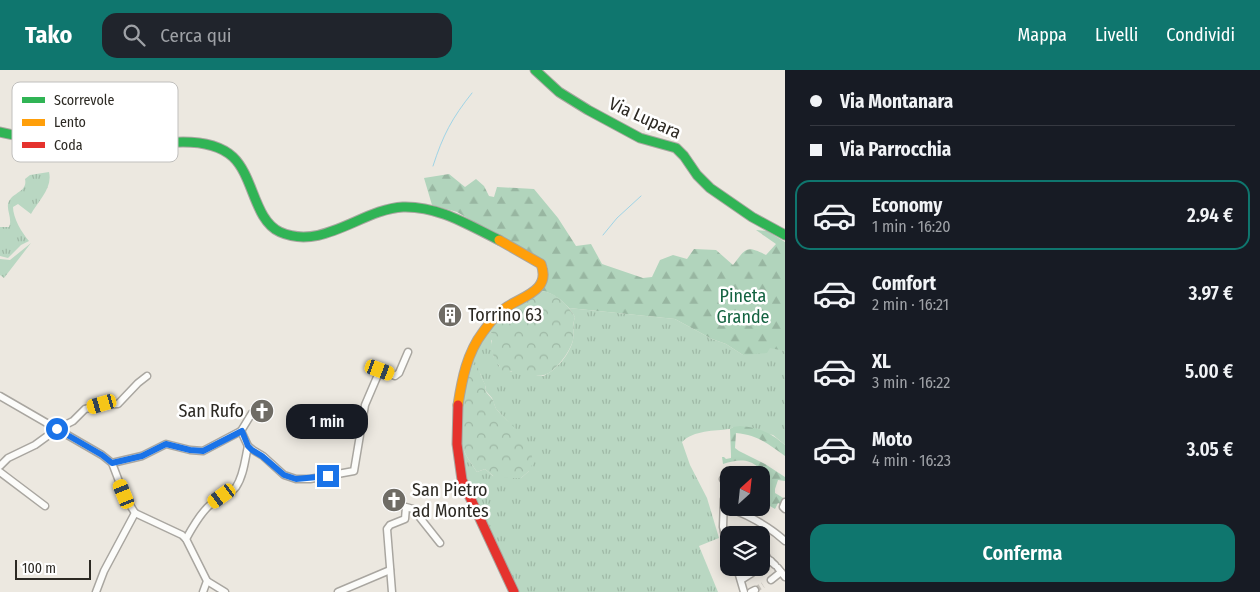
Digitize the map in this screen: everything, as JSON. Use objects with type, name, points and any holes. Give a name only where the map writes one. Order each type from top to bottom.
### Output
[{"type":"street","name":"Via Lupara","points":[[535,70],[559,92],[588,110],[647,141],[676,148],[710,188],[785,235]]},
{"type":"street","points":[[178,142],[211,144],[228,153],[245,171],[265,220],[270,226],[281,233],[305,236],[322,235],[332,233],[393,209],[427,209],[459,218],[541,264],[543,271],[537,291],[513,303],[499,313],[472,349],[462,378],[456,432],[458,465],[462,480],[514,592]]},
{"type":"street","points":[[242,431],[248,446],[284,475],[296,479],[354,471],[365,405],[380,370],[395,376],[399,372],[408,352]]},
{"type":"street","points":[[0,466],[8,458],[35,445],[72,421],[85,409],[102,404],[118,404],[138,383],[148,376]]},
{"type":"street","points":[[0,396],[102,455],[112,463],[125,496],[135,513],[182,534],[207,581],[225,592]]},
{"type":"street","points":[[112,463],[142,456],[166,444],[203,451],[242,431],[252,413]]},
{"type":"street","points":[[186,539],[209,505],[231,492],[237,486],[243,471],[248,446]]},
{"type":"street","points":[[0,472],[45,506]]},
{"type":"street","points":[[785,502],[783,506],[785,509]]},
{"type":"street","points":[[392,592],[387,529],[390,525],[404,520],[406,507],[413,509],[440,542]]},
{"type":"street","points":[[96,592],[104,571],[135,513]]},
{"type":"street","points":[[744,516],[757,526]]},
{"type":"street","points":[[770,533],[783,536]]},
{"type":"street","points":[[770,559],[778,569],[771,580]]},
{"type":"street","points":[[338,592],[390,570]]},
{"type":"street","points":[[740,576],[744,592]]},
{"type":"street","points":[[741,580],[747,576]]},
{"type":"street","points":[[203,592],[207,581]]},
{"type":"green space","points":[[49,172],[50,178],[47,189],[31,214],[18,204],[13,207],[18,225],[29,241],[21,245],[8,258],[0,256],[0,227],[9,227],[8,204],[10,200],[22,190],[25,179],[30,175]]},
{"type":"green space","name":"Pineta Grande","points":[[449,174],[465,187],[476,179],[484,186],[489,196],[494,197],[497,187],[534,189],[558,218],[576,246],[591,244],[602,264],[643,278],[652,277],[660,260],[673,255],[687,259],[694,249],[716,250],[733,265],[744,252],[750,249],[766,255],[776,244],[756,230],[767,231],[785,242],[785,351],[770,348],[767,353],[743,355],[726,344],[712,339],[675,319],[569,308],[557,297],[542,291],[548,268],[546,264],[457,212],[432,205],[424,178]]},
{"type":"green space","points":[[31,243],[4,278],[0,275],[0,259],[10,260]]},
{"type":"green space","points":[[542,291],[552,294],[561,300],[575,317],[573,340],[569,349],[557,366],[544,375],[521,375],[511,371],[506,374],[502,373],[499,365],[495,363],[491,345],[493,334],[487,331],[507,311],[535,297]]},
{"type":"green space","points":[[569,308],[675,319],[712,339],[726,344],[743,355],[770,347],[785,351],[785,445],[773,435],[733,427],[698,433],[682,442],[690,465],[707,498],[719,538],[699,546],[718,592],[518,592],[465,484],[458,436],[461,437],[464,451],[477,472],[485,469],[493,476],[521,478],[529,471],[514,428],[496,409],[492,398],[485,390],[486,386],[478,370],[469,363],[487,331],[493,334],[494,337],[491,341],[494,358],[502,370],[543,376],[548,374],[562,361],[569,351],[573,340],[575,317]]},
{"type":"green space","points":[[469,363],[478,369],[486,385],[485,390],[493,400],[497,410],[520,433],[529,446],[533,463],[529,471],[521,478],[501,478],[498,480],[485,469],[477,472],[464,451],[461,437],[458,436],[458,427]]},
{"type":"green space","points":[[740,426],[764,431],[785,445],[785,456],[757,438],[736,433],[735,448],[768,466],[757,466],[750,462],[742,461],[723,464],[722,457],[726,459],[731,458],[730,429]]},
{"type":"green space","points":[[770,467],[785,477],[785,481],[778,480],[775,493],[785,499],[782,505],[778,503],[775,509],[770,506]]},
{"type":"waterway","points":[[433,166],[449,127],[472,93]]},
{"type":"waterway","points":[[603,235],[617,218],[641,196]]},
{"type":"tunnel","points":[[755,590],[763,585]]},
{"type":"traffic: fast","points":[[535,70],[559,92],[588,110],[640,138],[676,148],[710,188],[752,217],[785,235]]},
{"type":"traffic: fast","points":[[0,132],[12,135]]},
{"type":"traffic: fast","points":[[178,142],[209,145],[233,157],[246,175],[265,218],[271,226],[280,232],[296,236],[312,236],[327,233],[373,214],[403,207],[441,213],[499,240]]},
{"type":"traffic: slow","points":[[458,405],[466,367],[477,340],[498,314],[532,292],[542,281],[541,264],[499,240]]},
{"type":"traffic: jam","points":[[458,405],[457,444],[462,480],[514,592]]},
{"type":"place","name":"Torrino 63","points":[[450,315]]},
{"type":"place","name":"San Rufo","points":[[262,411]]},
{"type":"place","name":"San Pietro ad Montes","points":[[394,500]]},
{"type":"route","points":[[57,429],[102,455],[112,463],[142,456],[166,444],[203,451],[242,431],[248,446],[284,475],[296,479],[328,476]]}]
